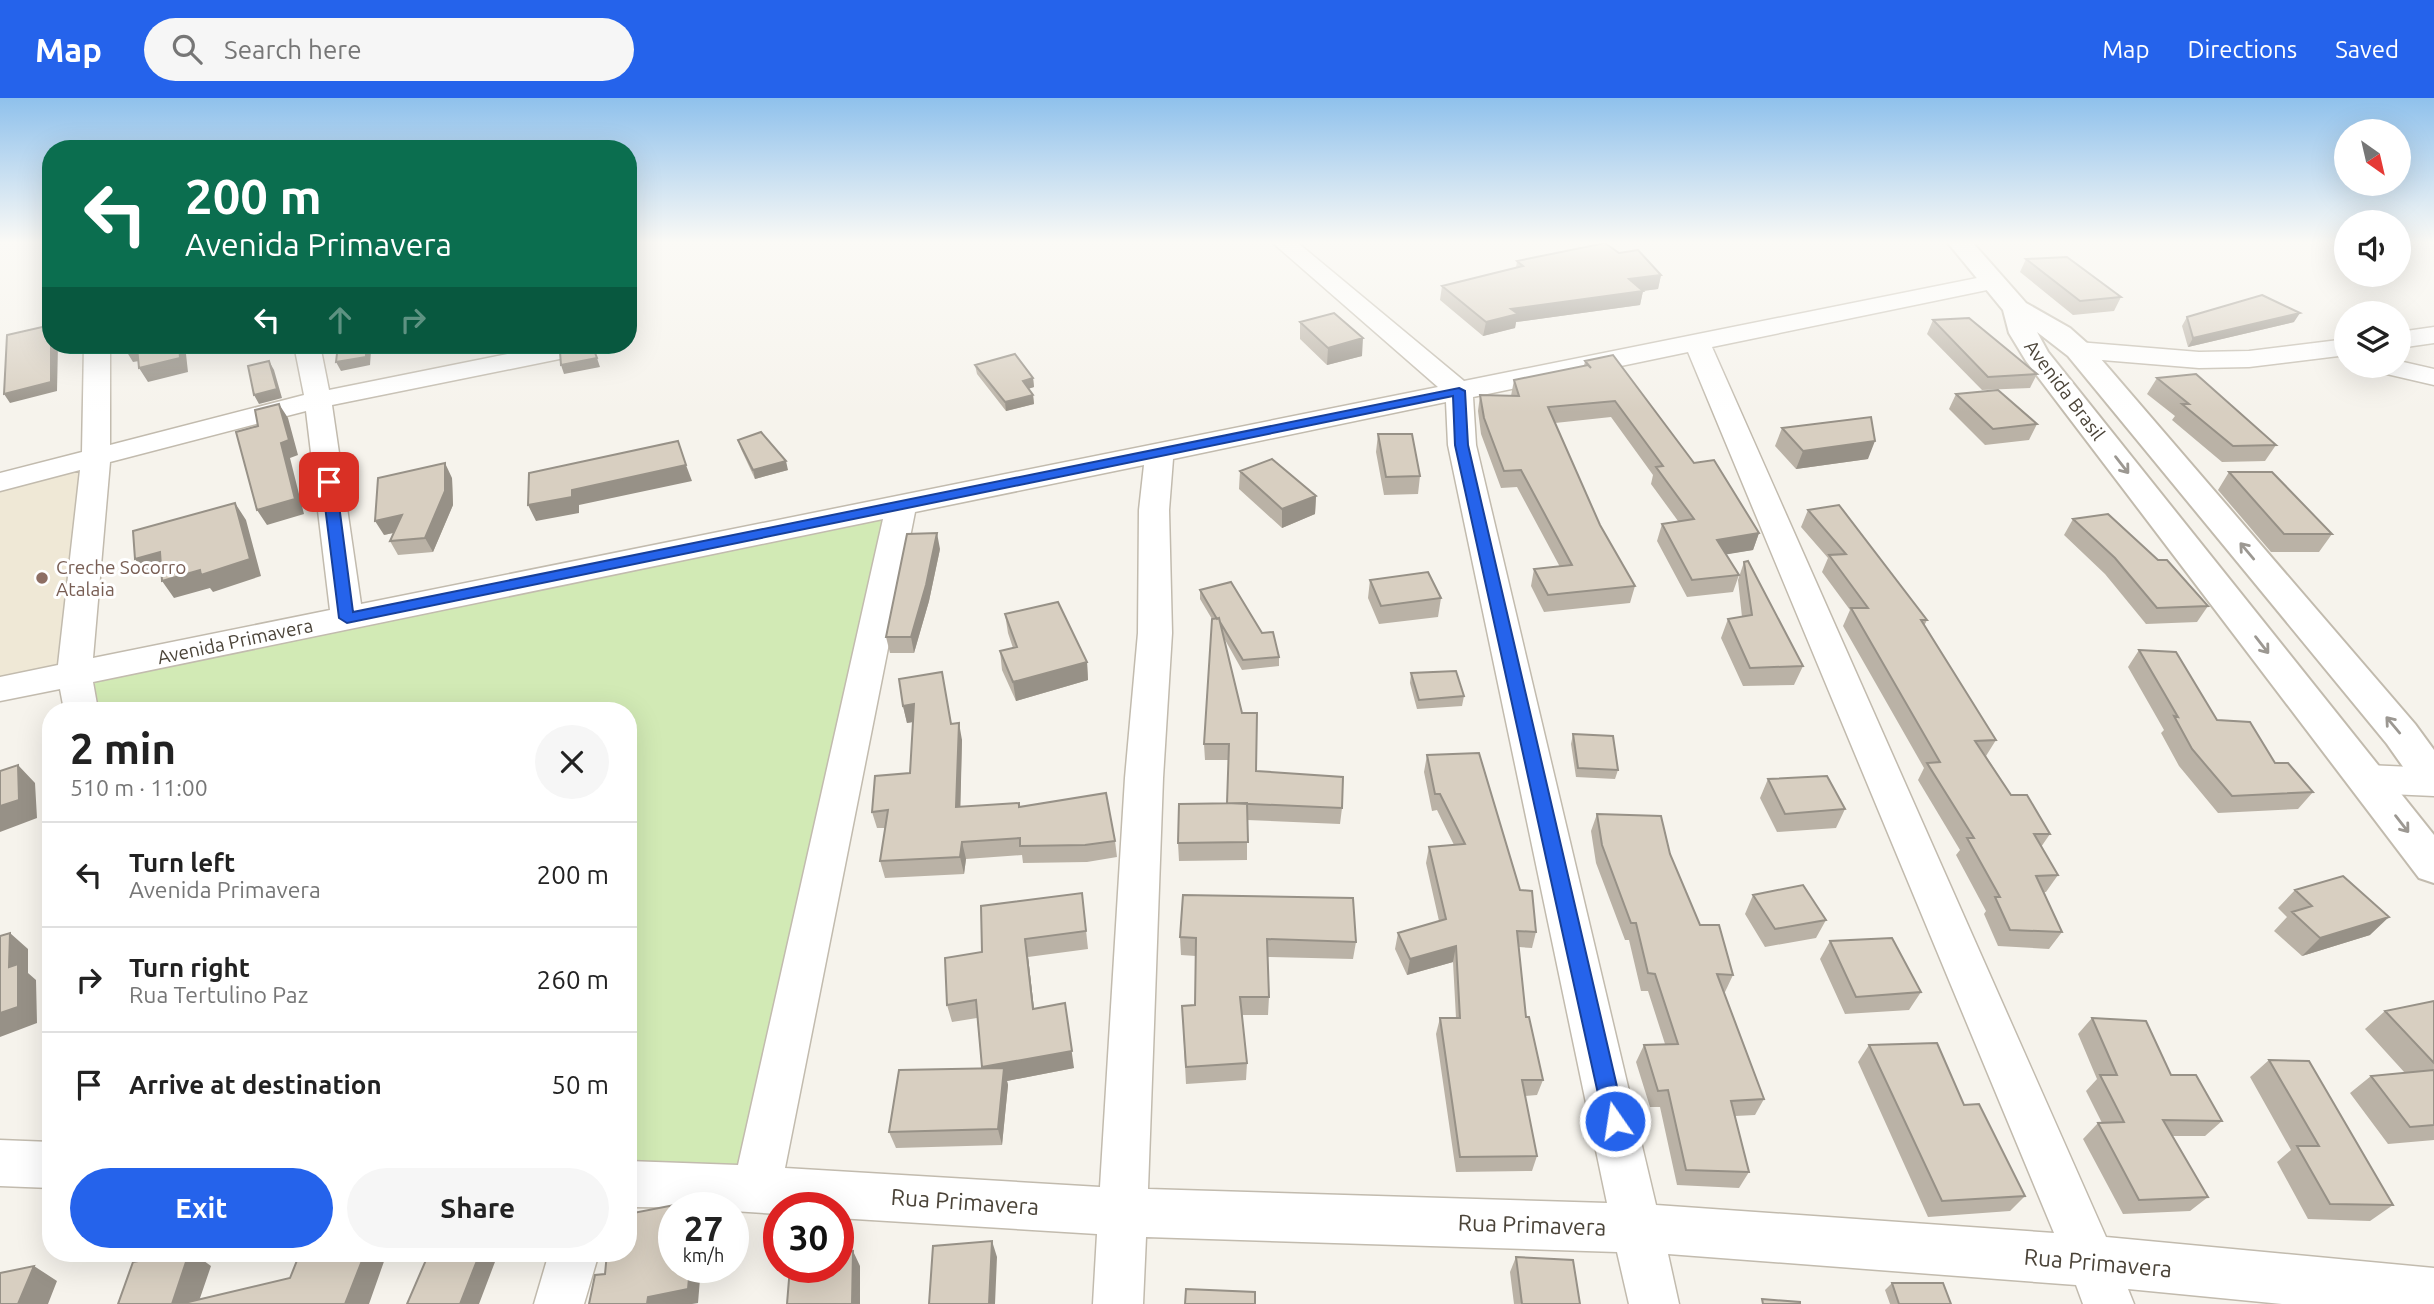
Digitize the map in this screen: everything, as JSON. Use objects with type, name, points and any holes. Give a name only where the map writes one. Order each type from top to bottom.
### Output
[{"type":"street","points":[[1351,299],[1459,391],[1462,445],[1654,1304]]},
{"type":"street","name":"Avenida Primavera","points":[[0,689],[1907,299]]},
{"type":"street","points":[[2007,299],[2016,309]]},
{"type":"street","name":"Avenida Brasil","points":[[2016,309],[2060,334],[2078,351],[2401,734],[2434,781]]},
{"type":"street","name":"Avenida Brasil","points":[[2016,309],[2023,333],[2036,355],[2434,866]]},
{"type":"street","points":[[2411,338],[2434,335]]},
{"type":"street","points":[[1698,342],[2100,1283]]},
{"type":"street","points":[[2078,351],[2212,360],[2249,359],[2334,349]]},
{"type":"street","points":[[79,702],[74,674],[96,458],[97,354]]},
{"type":"street","points":[[309,354],[318,400],[347,618]]},
{"type":"street","points":[[0,482],[318,400],[545,354]]},
{"type":"street","points":[[2411,372],[2434,377]]},
{"type":"street","points":[[1118,1304],[1120,1212],[1155,633],[1154,510],[1159,452]]},
{"type":"street","points":[[757,1189],[901,505]]},
{"type":"street","points":[[2367,779],[2434,781]]},
{"type":"street","points":[[0,1163],[42,1165]]},
{"type":"street","name":"Rua Primavera","points":[[637,1184],[757,1189],[1120,1212],[1639,1228],[2100,1283],[2434,1293]]},
{"type":"street","points":[[559,1304],[571,1262]]},
{"type":"shaded area","name":"Creche Socorro Atalaia","points":[[96,458],[74,674],[0,689],[0,482]]},
{"type":"green space","points":[[901,505],[757,1189],[637,1185],[637,702],[82,702],[74,674]]},
{"type":"building","points":[[1458,299],[1582,299],[1511,309],[1518,314],[1486,322]]},
{"type":"building","points":[[2247,299],[2271,299],[2300,313],[2193,338],[2187,317]]},
{"type":"building","points":[[1334,313],[1363,338],[1328,348],[1300,322]]},
{"type":"building","points":[[1969,318],[2037,374],[1988,377],[1933,320]]},
{"type":"building","points":[[42,327],[42,354],[51,354],[51,382],[4,394],[7,335]]},
{"type":"building","points":[[138,354],[180,354],[180,358],[139,368]]},
{"type":"building","points":[[337,354],[366,354],[366,357],[336,362]]},
{"type":"building","points":[[560,354],[595,354],[597,358],[561,365]]},
{"type":"building","points":[[1015,354],[1033,378],[1023,381],[1033,395],[1005,402],[975,365]]},
{"type":"building","points":[[1613,355],[1694,463],[1714,460],[1759,533],[1717,540],[1739,575],[1692,580],[1662,524],[1694,519],[1656,467],[1663,466],[1615,401],[1548,407],[1600,525],[1635,586],[1548,595],[1534,569],[1572,565],[1521,470],[1504,471],[1484,418],[1480,395],[1519,396],[1514,380],[1588,365],[1591,368],[1585,361]]},
{"type":"building","points":[[269,361],[277,389],[254,395],[248,366]]},
{"type":"building","points":[[2196,374],[2276,445],[2233,446],[2182,404],[2189,404],[2157,378]]},
{"type":"building","points":[[1998,390],[2037,424],[1993,429],[1956,394]]},
{"type":"building","points":[[279,404],[289,440],[281,443],[295,499],[257,510],[236,432],[258,426],[255,410]]},
{"type":"building","points":[[1871,417],[1875,441],[1803,451],[1782,428]]},
{"type":"building","points":[[761,432],[786,461],[753,470],[738,440]]},
{"type":"building","points":[[1378,434],[1412,434],[1420,476],[1386,477]]},
{"type":"building","points":[[678,441],[686,465],[572,490],[572,497],[528,505],[529,473]]},
{"type":"building","points":[[1272,459],[1316,496],[1282,509],[1240,471]]},
{"type":"building","points":[[445,463],[445,491],[425,538],[390,541],[402,515],[375,521],[378,478]]},
{"type":"building","points":[[2229,472],[2272,472],[2332,534],[2284,534]]},
{"type":"building","points":[[235,503],[250,559],[201,575],[200,570],[162,581],[160,552],[135,559],[133,531]]},
{"type":"building","points":[[1839,505],[1927,620],[1921,620],[1996,740],[1975,741],[2011,795],[2027,795],[2050,834],[2034,834],[2058,875],[2036,876],[2062,932],[2010,930],[1995,897],[2000,897],[1967,838],[1974,838],[1927,763],[1940,762],[1851,608],[1868,608],[1829,555],[1846,554],[1808,510]]},
{"type":"building","points":[[2108,514],[2158,560],[2167,560],[2208,606],[2157,608],[2115,558],[2073,519]]},
{"type":"building","points":[[937,533],[911,637],[886,637],[907,534]]},
{"type":"building","points":[[1748,561],[1803,666],[1750,668],[1728,619],[1752,615],[1744,562]]},
{"type":"building","points":[[1428,572],[1441,598],[1381,606],[1370,580]]},
{"type":"building","points":[[1231,582],[1262,633],[1273,632],[1279,657],[1243,660],[1200,590]]},
{"type":"building","points":[[1058,602],[1087,662],[1013,682],[1000,651],[1017,647],[1005,614]]},
{"type":"building","points":[[1219,618],[1242,713],[1257,713],[1256,771],[1343,777],[1342,808],[1227,803],[1229,744],[1204,744],[1212,619]]},
{"type":"building","points":[[2139,650],[2176,652],[2217,720],[2250,722],[2275,763],[2288,763],[2313,792],[2232,796],[2192,749],[2174,716],[2178,717]]},
{"type":"building","points":[[1456,671],[1464,696],[1419,700],[1411,673]]},
{"type":"building","points":[[942,672],[951,724],[959,723],[956,807],[1019,803],[1019,807],[1106,793],[1115,841],[1085,845],[1020,846],[1020,838],[962,842],[960,857],[880,861],[888,810],[872,812],[875,776],[910,773],[914,704],[903,706],[899,679]]},
{"type":"building","points":[[1573,734],[1613,736],[1618,770],[1578,768]]},
{"type":"building","points":[[1479,753],[1520,890],[1532,891],[1536,932],[1517,931],[1526,1017],[1529,1017],[1543,1080],[1522,1080],[1537,1156],[1460,1157],[1440,1018],[1460,1018],[1456,946],[1410,959],[1398,933],[1446,919],[1429,847],[1465,844],[1440,794],[1435,794],[1427,755]]},
{"type":"building","points":[[18,765],[19,800],[0,806],[0,771]]},
{"type":"building","points":[[1827,776],[1845,809],[1785,814],[1768,779]]},
{"type":"building","points":[[1247,803],[1248,842],[1178,843],[1179,804]]},
{"type":"building","points":[[1597,814],[1661,816],[1670,854],[1700,925],[1719,925],[1733,975],[1717,974],[1764,1099],[1731,1101],[1749,1172],[1686,1170],[1668,1090],[1658,1091],[1644,1045],[1678,1044],[1655,974],[1648,973],[1636,923],[1631,923],[1602,845]]},
{"type":"building","points":[[2343,876],[2389,917],[2320,938],[2292,912],[2312,906],[2295,890]]},
{"type":"building","points":[[1803,885],[1826,920],[1775,929],[1753,895]]},
{"type":"building","points":[[1082,893],[1086,931],[1025,939],[1033,1009],[1065,1003],[1072,1051],[982,1067],[976,1000],[947,1005],[945,958],[982,952],[981,906]]},
{"type":"building","points":[[1183,895],[1353,898],[1356,942],[1267,939],[1269,997],[1240,997],[1247,1063],[1186,1067],[1182,1006],[1195,1005],[1196,938],[1180,937]]},
{"type":"building","points":[[10,933],[9,967],[18,964],[18,1007],[0,1013],[0,936]]},
{"type":"building","points":[[1892,938],[1921,992],[1856,997],[1830,941]]},
{"type":"building","points":[[2434,1001],[2434,1063],[2385,1011]]},
{"type":"building","points":[[2092,1018],[2146,1021],[2171,1075],[2196,1075],[2222,1121],[2163,1120],[2208,1197],[2139,1200],[2098,1123],[2124,1122],[2100,1075],[2117,1075]]},
{"type":"building","points":[[1937,1043],[1964,1105],[1979,1104],[2025,1196],[1942,1201],[1869,1045]]},
{"type":"building","points":[[2269,1060],[2309,1061],[2393,1205],[2330,1204],[2297,1146],[2319,1146]]},
{"type":"building","points":[[1004,1068],[998,1129],[889,1132],[899,1070]]},
{"type":"building","points":[[2434,1070],[2434,1125],[2410,1127],[2371,1076]]},
{"type":"building","points":[[658,1208],[658,1283],[689,1283],[688,1289],[648,1297],[647,1304],[589,1304],[595,1275],[605,1274],[606,1262],[637,1262],[637,1212]]},
{"type":"building","points":[[992,1241],[989,1304],[929,1304],[933,1246]]},
{"type":"building","points":[[1516,1257],[1573,1260],[1580,1304],[1522,1304]]},
{"type":"building","points":[[133,1262],[186,1262],[172,1304],[118,1304]]},
{"type":"building","points":[[296,1262],[361,1262],[345,1304],[180,1304],[290,1278]]},
{"type":"building","points":[[425,1262],[476,1262],[460,1304],[407,1304]]},
{"type":"building","points":[[34,1266],[18,1304],[0,1304],[0,1273]]},
{"type":"building","points":[[789,1283],[852,1283],[852,1304],[787,1304]]},
{"type":"building","points":[[1892,1283],[1943,1283],[1951,1304],[1899,1304]]},
{"type":"building","points":[[1186,1289],[1255,1292],[1255,1304],[1185,1304]]},
{"type":"building","points":[[1762,1299],[1800,1302],[1800,1304],[1763,1304]]},
{"type":"place","name":"Creche Socorro Atalaia","points":[[42,578]]},
{"type":"route","points":[[329,482],[347,618],[1459,391],[1462,445],[1615,1121]]}]
